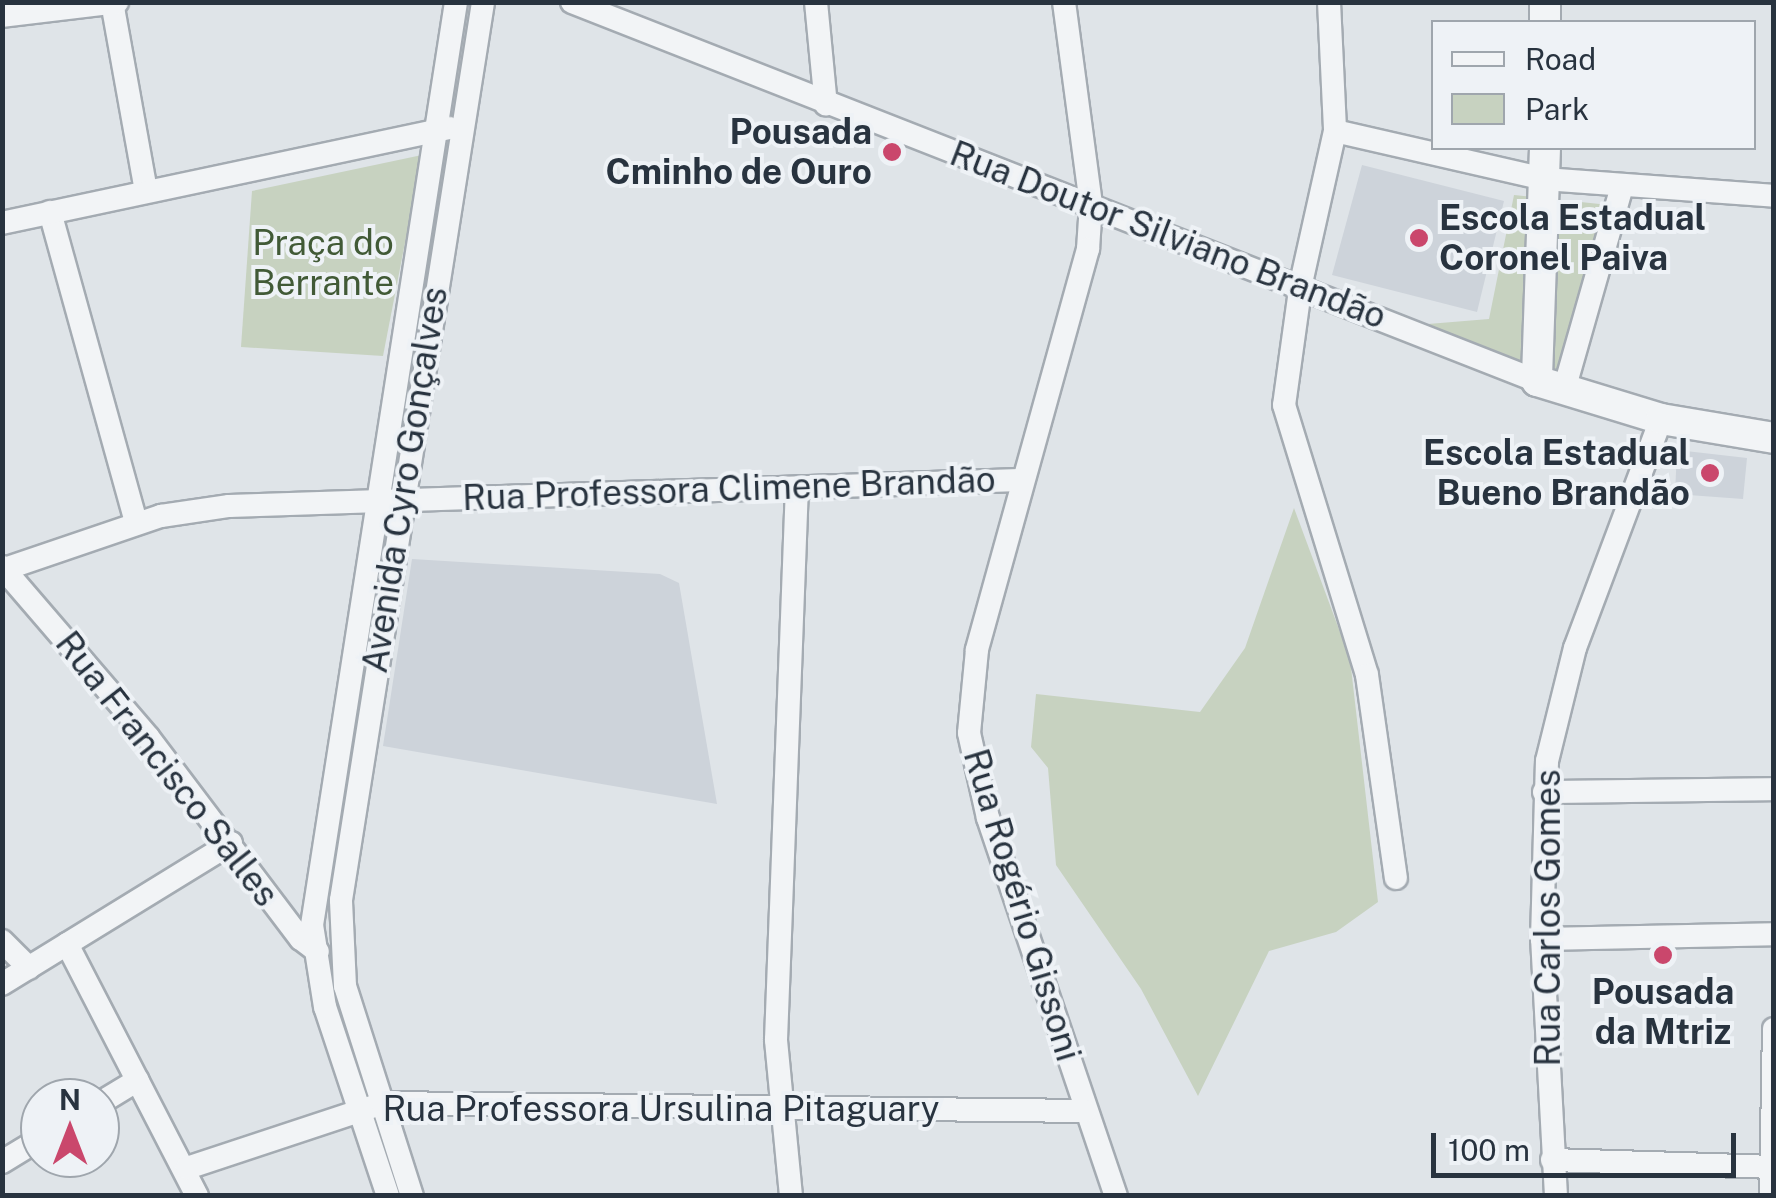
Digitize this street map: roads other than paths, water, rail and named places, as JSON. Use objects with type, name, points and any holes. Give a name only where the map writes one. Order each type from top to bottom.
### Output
[{"type":"street","name":"Avenida Cyro Gonçalves","points":[[371,1106],[341,958],[344,867],[359,696],[390,498],[456,2]]},
{"type":"street","name":"Avenida Cyro Gonçalves","points":[[390,498],[465,124],[484,2]]},
{"type":"street","name":"Rua Doutor Silviano Brandão","points":[[572,2],[826,105],[1300,283],[1550,385],[1661,419],[1774,438]]},
{"type":"street","points":[[816,2],[826,105]]},
{"type":"street","name":"Rua Rogério Gissoni","points":[[1064,2],[1091,204],[1083,275],[1020,480],[977,650],[969,733],[988,818],[1116,1196]]},
{"type":"street","points":[[1328,2],[1336,131],[1300,283],[1284,405],[1366,675],[1396,878]]},
{"type":"street","points":[[2,16],[114,3],[146,192]]},
{"type":"street","points":[[2,223],[465,124]]},
{"type":"street","points":[[1336,131],[1545,179],[1774,196]]},
{"type":"street","points":[[1545,150],[1550,385]]},
{"type":"street","points":[[1550,385],[1622,186]]},
{"type":"street","points":[[50,212],[136,523]]},
{"type":"street","name":"Rua Carlos Gomes","points":[[1556,1196],[1542,939],[1544,792],[1552,729],[1575,648],[1661,419]]},
{"type":"street","name":"Rua Professora Climene Brandão","points":[[3,569],[136,523],[190,510],[390,498],[1020,480]]},
{"type":"street","points":[[790,1196],[779,1112],[776,1040],[797,487]]},
{"type":"street","name":"Rua Francisco Salles","points":[[3,569],[231,843],[313,950]]},
{"type":"street","name":"Avenida Cyro Gonçalves","points":[[313,950],[321,843],[359,696]]},
{"type":"street","points":[[1544,792],[1774,789]]},
{"type":"street","points":[[2,984],[231,843]]},
{"type":"street","points":[[1542,939],[1774,934]]},
{"type":"street","points":[[2,941],[29,968]]},
{"type":"street","points":[[67,944],[187,1168],[197,1196]]},
{"type":"street","points":[[313,950],[341,958]]},
{"type":"street","points":[[313,950],[371,1106],[412,1196]]},
{"type":"street","points":[[1771,1196],[1774,1029]]},
{"type":"street","points":[[120,1091],[138,1080]]},
{"type":"street","points":[[371,1106],[388,1196]]},
{"type":"street","name":"Rua Professora Ursulina Pitaguary","points":[[187,1168],[371,1106],[779,1112],[1085,1110]]},
{"type":"street","points":[[1552,1160],[1772,1167]]},
{"type":"place","name":"Pousada Cminho de Ouro","points":[[892,152]]},
{"type":"place","name":"Escola Estadual Coronel Paiva","points":[[1419,238]]},
{"type":"place","name":"Escola Estadual Bueno Brandão","points":[[1710,473]]},
{"type":"place","name":"Pousada da Mtriz","points":[[1663,955]]},
{"type":"park label","name":"Praça do Berrante","points":[[323,263]]}]
